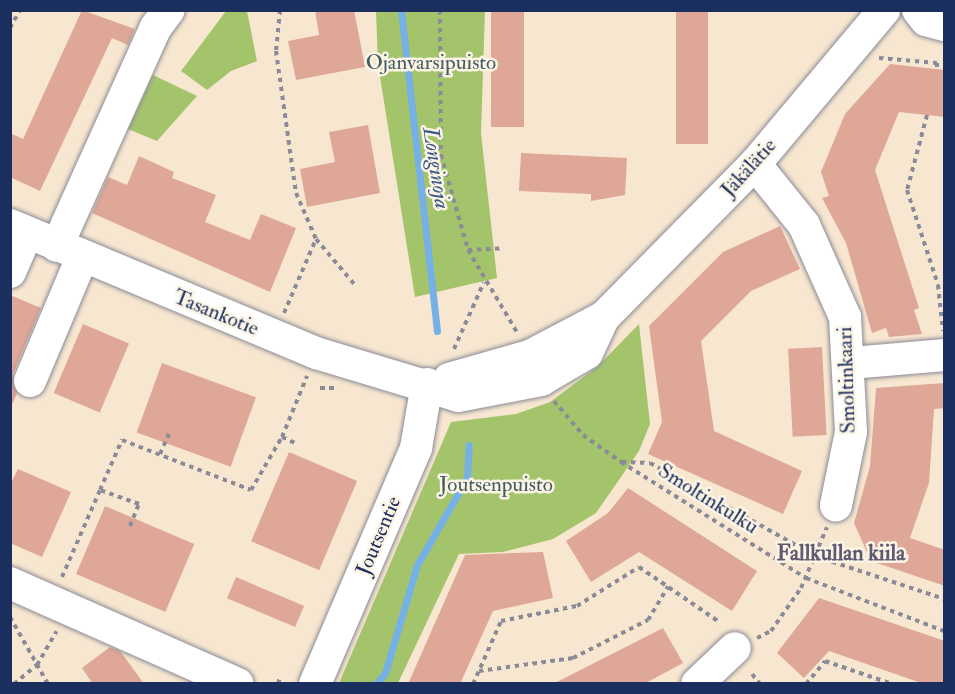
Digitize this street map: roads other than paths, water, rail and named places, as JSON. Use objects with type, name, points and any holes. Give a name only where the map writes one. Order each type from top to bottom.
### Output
[{"type":"street","points":[[30,381],[70,251],[156,27],[169,10]]},
{"type":"street","name":"Jäkälätie","points":[[427,384],[458,396],[541,380],[587,353],[604,317],[755,164],[884,10]]},
{"type":"street","points":[[918,10],[926,20],[945,25]]},
{"type":"street","name":"Smoltinkaari","points":[[755,164],[822,256],[845,317],[851,363],[849,450],[836,505]]},
{"type":"street","points":[[10,272],[19,229]]},
{"type":"street","name":"Tasankotie","points":[[19,229],[316,353],[398,380],[427,384]]},
{"type":"street","points":[[851,363],[944,348]]},
{"type":"street","name":"Joutsentie","points":[[315,684],[416,448],[427,384]]},
{"type":"street","points":[[10,583],[65,595],[238,684]]},
{"type":"street","points":[[697,684],[743,661]]},
{"type":"waterway","name":"Longinoja","points":[[401,10],[437,331]]},
{"type":"waterway","name":"Longinoja","points":[[376,684],[385,673],[417,565],[467,478],[469,445]]},
{"type":"district","name":"Fallkullan kiila","points":[[841,554]]},
{"type":"park label","name":"Ojanvarsipuisto","points":[[431,63]]},
{"type":"park label","name":"Joutsenpuisto","points":[[496,485]]}]
